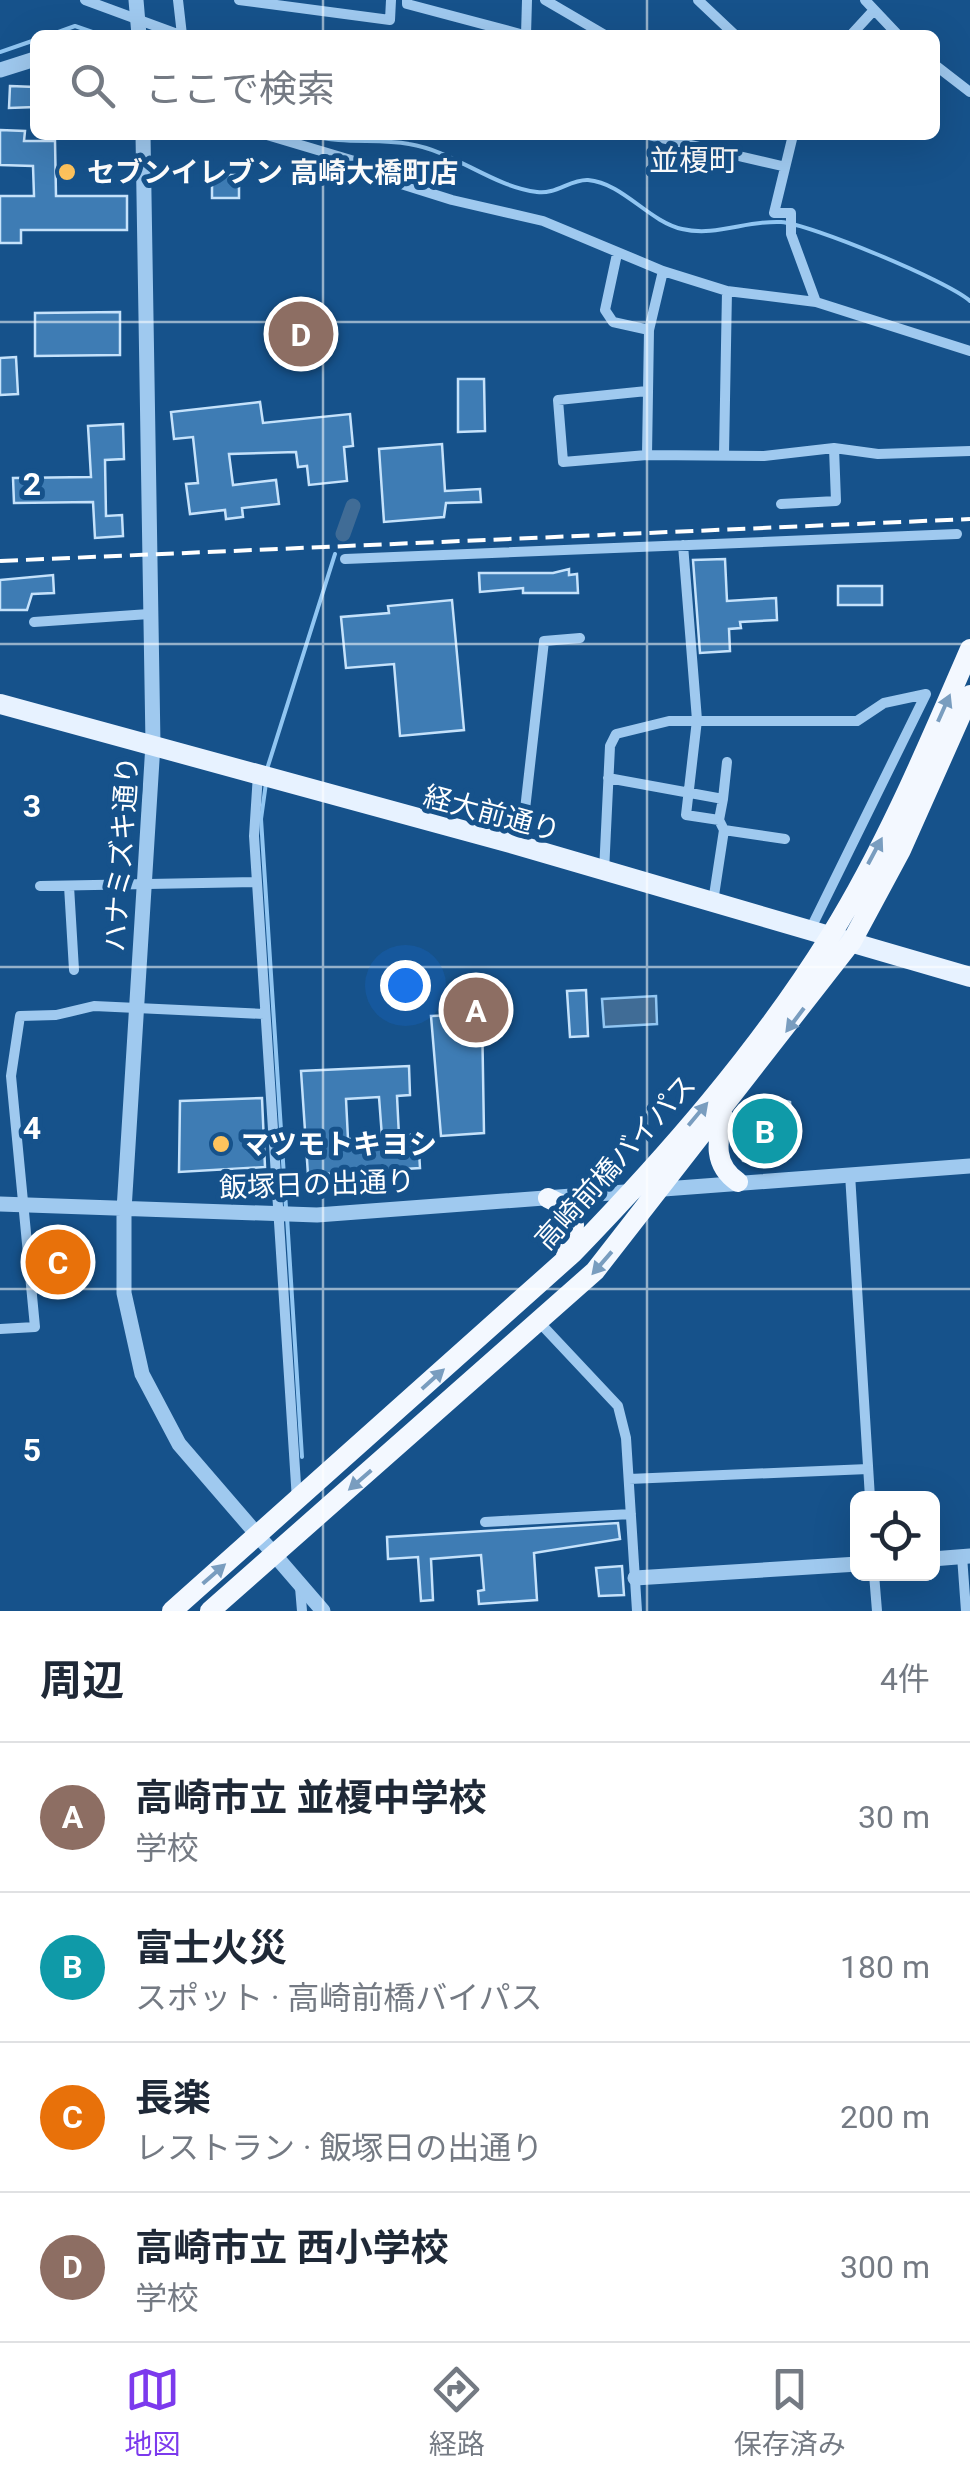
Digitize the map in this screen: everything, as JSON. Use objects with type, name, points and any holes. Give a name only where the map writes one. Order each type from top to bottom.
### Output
[{"type":"highway","name":"高崎前橋バイパス","points":[[172,1611],[563,1262],[635,1189],[732,1074],[918,768],[970,649]]},
{"type":"highway","name":"高崎前橋バイパス","points":[[210,1611],[596,1271],[725,1110],[852,941],[901,850],[970,694]]},
{"type":"highway","points":[[725,1110],[718,1154],[724,1170],[738,1182]]},
{"type":"highway","points":[[548,1198],[560,1204],[574,1224],[563,1262]]},
{"type":"main road","name":"経大前通り","points":[[0,704],[258,773],[397,816],[520,846],[970,977]]},
{"type":"street","points":[[85,0],[139,27]]},
{"type":"street","points":[[136,0],[139,27]]},
{"type":"street","points":[[178,0],[181,30]]},
{"type":"street","points":[[238,0],[315,5],[390,20],[391,0]]},
{"type":"street","points":[[407,0],[407,4],[506,30]]},
{"type":"street","points":[[525,30],[527,0]]},
{"type":"street","points":[[546,0],[597,30]]},
{"type":"street","points":[[698,0],[730,30]]},
{"type":"street","points":[[865,0],[893,30]]},
{"type":"street","points":[[855,30],[874,10]]},
{"type":"street","points":[[0,70],[30,61]]},
{"type":"street","points":[[940,70],[970,92]]},
{"type":"street","name":"ハナミズキ通り","points":[[143,140],[153,744],[124,1210],[124,1293],[142,1374],[179,1444],[273,1556]]},
{"type":"street","points":[[284,140],[361,162],[382,178],[452,200],[542,221],[663,272],[727,291],[816,302],[970,351]]},
{"type":"street","points":[[670,140],[782,166]]},
{"type":"street","points":[[791,140],[782,166],[774,213],[790,216],[792,234],[816,302]]},
{"type":"street","points":[[617,254],[605,310],[614,322],[650,330]]},
{"type":"street","points":[[648,455],[650,330],[663,272]]},
{"type":"street","points":[[724,454],[727,291]]},
{"type":"street","points":[[647,391],[558,400],[563,462],[648,455],[764,456],[834,448],[878,454],[970,452]]},
{"type":"street","points":[[781,504],[836,501],[834,448]]},
{"type":"street","points":[[345,559],[957,534]]},
{"type":"street","points":[[683,545],[698,720],[686,815],[785,838]]},
{"type":"street","points":[[34,622],[150,614]]},
{"type":"street","points":[[520,846],[544,641],[580,638]]},
{"type":"street","points":[[604,872],[610,746],[616,734],[642,726],[698,720],[857,721],[884,703],[926,694],[820,932]]},
{"type":"street","points":[[713,903],[727,762]]},
{"type":"street","points":[[258,773],[254,791],[256,882],[297,1501]]},
{"type":"street","points":[[608,778],[723,799]]},
{"type":"street","points":[[40,886],[256,882]]},
{"type":"street","points":[[69,886],[74,970]]},
{"type":"street","points":[[0,1329],[34,1328],[11,1076],[20,1016],[56,1015],[94,1006],[264,1014]]},
{"type":"street","name":"飯塚日の出通り","points":[[0,1204],[277,1215],[970,1166]]},
{"type":"street","points":[[850,1174],[870,1491]]},
{"type":"street","points":[[540,1324],[618,1406],[628,1479],[637,1611]]},
{"type":"street","points":[[628,1479],[868,1470]]},
{"type":"street","points":[[485,1522],[631,1514]]},
{"type":"street","points":[[273,1556],[323,1611]]},
{"type":"street","points":[[940,1558],[966,1556],[966,1611]]},
{"type":"street","points":[[635,1578],[850,1565]]},
{"type":"street","points":[[875,1581],[877,1611]]},
{"type":"street","points":[[300,1586],[302,1611]]},
{"type":"water","points":[[656,996],[657,1024],[604,1027],[602,999]]},
{"type":"building","points":[[10,86],[30,87],[30,107],[9,108]]},
{"type":"building","points":[[0,130],[25,131],[24,141],[55,141],[56,196],[127,196],[127,230],[21,230],[21,243],[0,243],[0,196],[34,196],[33,166],[0,165]]},
{"type":"building","points":[[212,175],[239,175],[239,198],[212,198]]},
{"type":"building","points":[[120,312],[120,355],[35,356],[35,313]]},
{"type":"building","points":[[16,357],[18,394],[0,395],[0,358]]},
{"type":"building","points":[[458,379],[484,379],[485,431],[458,432]]},
{"type":"building","points":[[260,402],[263,423],[350,414],[353,446],[344,447],[347,481],[309,485],[307,466],[298,467],[296,452],[229,454],[233,485],[276,480],[279,504],[242,508],[243,517],[226,519],[225,510],[190,514],[186,484],[198,483],[193,437],[174,439],[171,412]]},
{"type":"building","points":[[123,424],[124,459],[105,460],[106,516],[122,515],[123,536],[95,538],[93,502],[14,503],[13,478],[91,477],[88,426]]},
{"type":"building","points":[[442,444],[445,491],[480,489],[481,502],[446,503],[444,517],[384,522],[379,449]]},
{"type":"building","points":[[725,559],[727,601],[776,598],[777,620],[740,622],[741,628],[729,629],[730,651],[700,653],[693,560]]},
{"type":"building","points":[[569,569],[569,575],[577,574],[578,593],[523,593],[523,588],[480,592],[479,573],[553,573]]},
{"type":"building","points":[[53,575],[54,593],[32,594],[27,610],[0,610],[0,580]]},
{"type":"building","points":[[838,586],[882,586],[882,605],[838,605]]},
{"type":"building","points":[[452,600],[464,730],[400,736],[394,664],[346,668],[341,617],[389,613],[388,606]]},
{"type":"building","points":[[586,990],[588,1036],[570,1037],[567,991]]},
{"type":"building","points":[[482,1014],[484,1133],[441,1136],[431,1016]]},
{"type":"building","points":[[409,1066],[410,1095],[397,1096],[399,1136],[418,1134],[420,1168],[308,1175],[301,1071]],"holes":[[[379,1097],[382,1137],[348,1139],[346,1099]]]},
{"type":"building","name":"マツモトキヨシ","points":[[262,1098],[265,1167],[179,1172],[180,1101]]},
{"type":"building","points":[[777,1099],[790,1102],[791,1123],[764,1158],[754,1163],[743,1161],[738,1152],[739,1140],[766,1105]]},
{"type":"building","points":[[41,1251],[76,1253],[76,1272],[40,1271]]},
{"type":"building","points":[[618,1523],[620,1539],[534,1553],[537,1600],[479,1604],[478,1591],[484,1590],[481,1555],[431,1559],[433,1600],[421,1601],[418,1557],[388,1559],[387,1537]]},
{"type":"building","points":[[622,1566],[624,1595],[599,1596],[596,1568]]},
{"type":"waterway","points":[[64,30],[75,26],[87,30]]},
{"type":"waterway","points":[[0,52],[30,42]]},
{"type":"waterway","points":[[335,140],[397,142],[426,148],[504,183],[537,192],[582,180],[601,183],[682,229],[707,231],[768,222],[797,225],[908,268],[970,301]]},
{"type":"waterway","points":[[343,534],[353,506]]},
{"type":"waterway","points":[[267,769],[335,554]]},
{"type":"waterway","points":[[266,783],[261,819],[286,1208]]},
{"type":"waterway","points":[[287,1217],[302,1457]]},
{"type":"railway","points":[[0,561],[970,519]]},
{"type":"place","name":"セブンイレブン 高崎大橋町店","points":[[67,172]]},
{"type":"place","name":"高崎市立 西小学校","points":[[301,334]]},
{"type":"place","name":"高崎市立 並榎中学校","points":[[476,1010]]},
{"type":"place","name":"富士火災","points":[[765,1131]]},
{"type":"place","name":"マツモトキヨシ","points":[[221,1144]]},
{"type":"place","name":"長楽","points":[[58,1262]]},
{"type":"district","name":"並榎町","points":[[694,161]]}]
